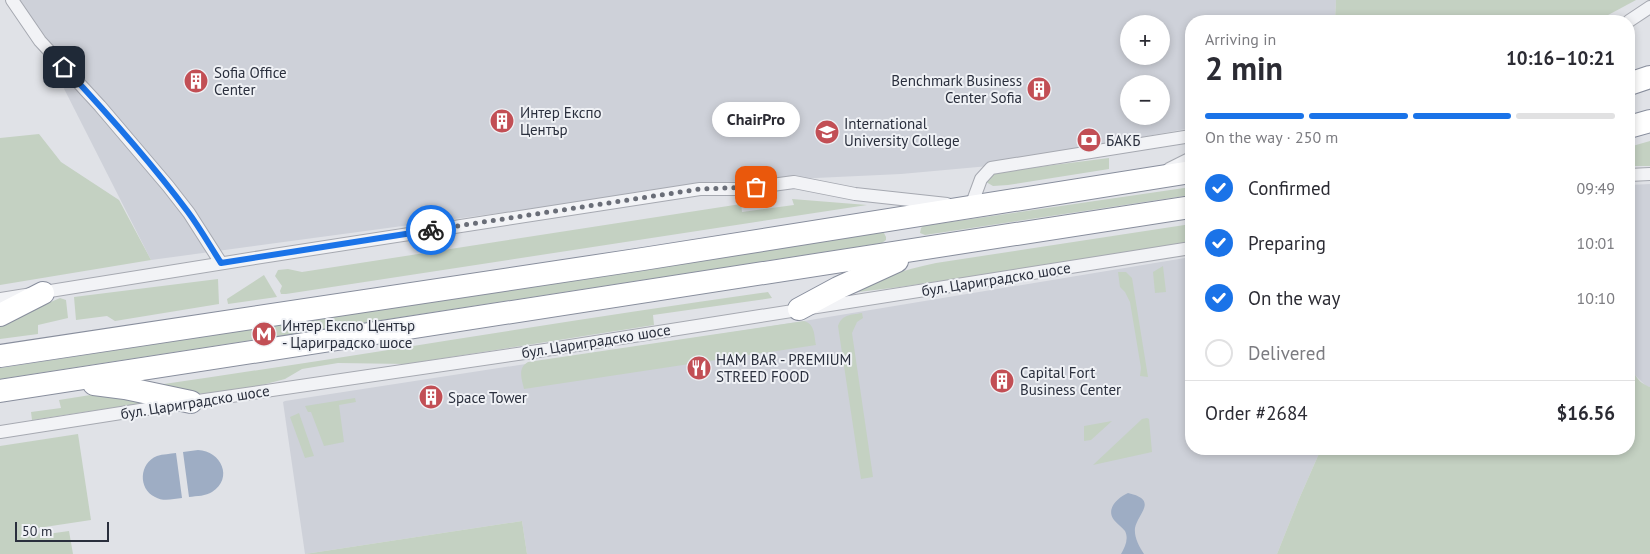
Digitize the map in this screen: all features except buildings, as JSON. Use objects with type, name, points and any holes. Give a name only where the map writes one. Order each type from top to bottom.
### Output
[{"type":"highway","points":[[1635,82],[1650,77]]},
{"type":"highway","points":[[1635,125],[1650,120]]},
{"type":"highway","points":[[0,356],[643,259],[1185,173]]},
{"type":"highway","points":[[0,391],[1184,209]]},
{"type":"highway","points":[[799,309],[875,270],[928,248]]},
{"type":"highway","points":[[0,315],[44,293]]},
{"type":"highway","points":[[69,381],[125,388],[191,402]]},
{"type":"street","points":[[12,0],[40,41],[100,106],[168,186],[189,213],[221,263]]},
{"type":"street","points":[[1635,18],[1650,7]]},
{"type":"street","points":[[0,299],[700,189],[742,188],[794,182],[855,194],[970,206],[981,179],[991,168],[1185,137]]},
{"type":"street","points":[[1150,178],[1185,161]]},
{"type":"street","points":[[1635,175],[1650,174]]},
{"type":"street","name":"бул. Цариградско шосе","points":[[0,432],[545,350],[1185,249]]},
{"type":"shaded area","points":[[19,0],[1336,0],[1335,15],[1185,15],[1185,129],[1109,143],[1105,149],[989,166],[901,174],[729,182],[151,260]]},
{"type":"shaded area","points":[[1650,184],[1650,387],[1646,386],[1635,375],[1635,185]]},
{"type":"shaded area","points":[[1185,258],[1185,455],[1318,455],[1277,554],[527,554],[522,521],[305,554],[283,402],[285,401],[804,321]]},
{"type":"green space","points":[[1336,0],[1636,0],[1608,15],[1335,15]]},
{"type":"green space","points":[[39,134],[61,162],[119,200],[151,260],[0,285],[0,138]]},
{"type":"green space","points":[[1650,141],[1650,166],[1635,166],[1635,145]]},
{"type":"green space","points":[[1109,158],[1109,169],[1008,185],[993,186],[986,182],[992,174],[999,172]]},
{"type":"green space","points":[[1185,188],[1185,196],[925,235],[920,233],[923,226]]},
{"type":"green space","points":[[792,199],[867,205],[286,294],[281,294],[282,286],[275,276],[278,270],[288,269],[302,272],[741,204],[742,212],[794,205]]},
{"type":"green space","points":[[1185,225],[1185,244],[900,287],[841,294],[888,276],[936,263]]},
{"type":"green space","points":[[880,232],[884,233],[886,237],[886,240],[882,243],[0,379],[0,368]]},
{"type":"green space","points":[[1163,266],[1166,292],[1155,293],[1153,272]]},
{"type":"green space","points":[[1118,272],[1126,272],[1132,278],[1148,377],[1140,376],[1141,368],[1130,302],[1120,287]]},
{"type":"green space","points":[[264,275],[277,297],[228,304],[227,299]]},
{"type":"green space","points":[[218,279],[219,304],[115,321],[107,316],[76,320],[74,297]]},
{"type":"green space","points":[[768,292],[772,298],[653,315],[654,325],[406,364],[338,363],[302,369],[285,379],[250,388],[205,394],[180,392],[163,387],[164,384]]},
{"type":"green space","points":[[60,298],[66,300],[68,318],[38,325],[38,334],[0,339],[0,324]]},
{"type":"green space","points":[[862,313],[863,318],[857,322],[852,333],[873,477],[861,479],[838,326],[844,317]]},
{"type":"green space","points":[[804,321],[808,322],[812,327],[816,345],[524,389],[522,382],[522,367],[528,362]]},
{"type":"green space","points":[[1635,376],[1650,387],[1650,554],[1277,554],[1318,455],[1635,455]]},
{"type":"green space","points":[[103,393],[150,402],[32,420],[31,412],[61,408],[59,400]]},
{"type":"green space","points":[[355,398],[356,402],[339,405],[344,442],[324,446],[311,412],[308,412],[305,406]]},
{"type":"green space","points":[[299,413],[314,456],[305,458],[290,417]]},
{"type":"green space","points":[[1142,419],[1149,419],[1152,452],[1093,465]]},
{"type":"green space","points":[[1112,421],[1091,440],[1084,441],[1084,426]]},
{"type":"green space","points":[[78,434],[91,520],[38,528],[40,535],[69,531],[73,554],[0,554],[0,446]]},
{"type":"green space","points":[[522,521],[527,554],[305,554]]},
{"type":"water","points":[[198,450],[213,455],[218,460],[222,466],[222,480],[219,486],[212,492],[201,496],[189,497],[183,452]]},
{"type":"water","points":[[176,453],[182,498],[158,499],[149,493],[143,482],[144,470],[151,459],[164,454]]},
{"type":"water","points":[[1128,493],[1143,499],[1145,503],[1135,528],[1137,542],[1144,554],[1121,554],[1127,537],[1125,531],[1114,520],[1111,511],[1117,500]]},
{"type":"way so far","points":[[431,230],[700,189],[756,187]]},
{"type":"place","name":"Sofia Office Center","points":[[196,81]]},
{"type":"place","name":"Benchmark Business Center Sofia","points":[[1039,89]]},
{"type":"place","name":"Интер Експо Център","points":[[502,121]]},
{"type":"place","name":"International University College","points":[[827,132]]},
{"type":"place","name":"БАКБ","points":[[1089,140]]},
{"type":"place","name":"ChairPro","points":[[756,187]]},
{"type":"place","name":"Интер Експо Център - Цариградско шосе","points":[[264,334]]},
{"type":"place","name":"HAM BAR - PREMIUM STREED FOOD","points":[[699,368]]},
{"type":"place","name":"Capital Fort Business Center","points":[[1002,381]]},
{"type":"place","name":"Space Tower","points":[[431,397]]},
{"type":"route","points":[[64,67],[168,186],[189,213],[221,263],[431,230]]}]
